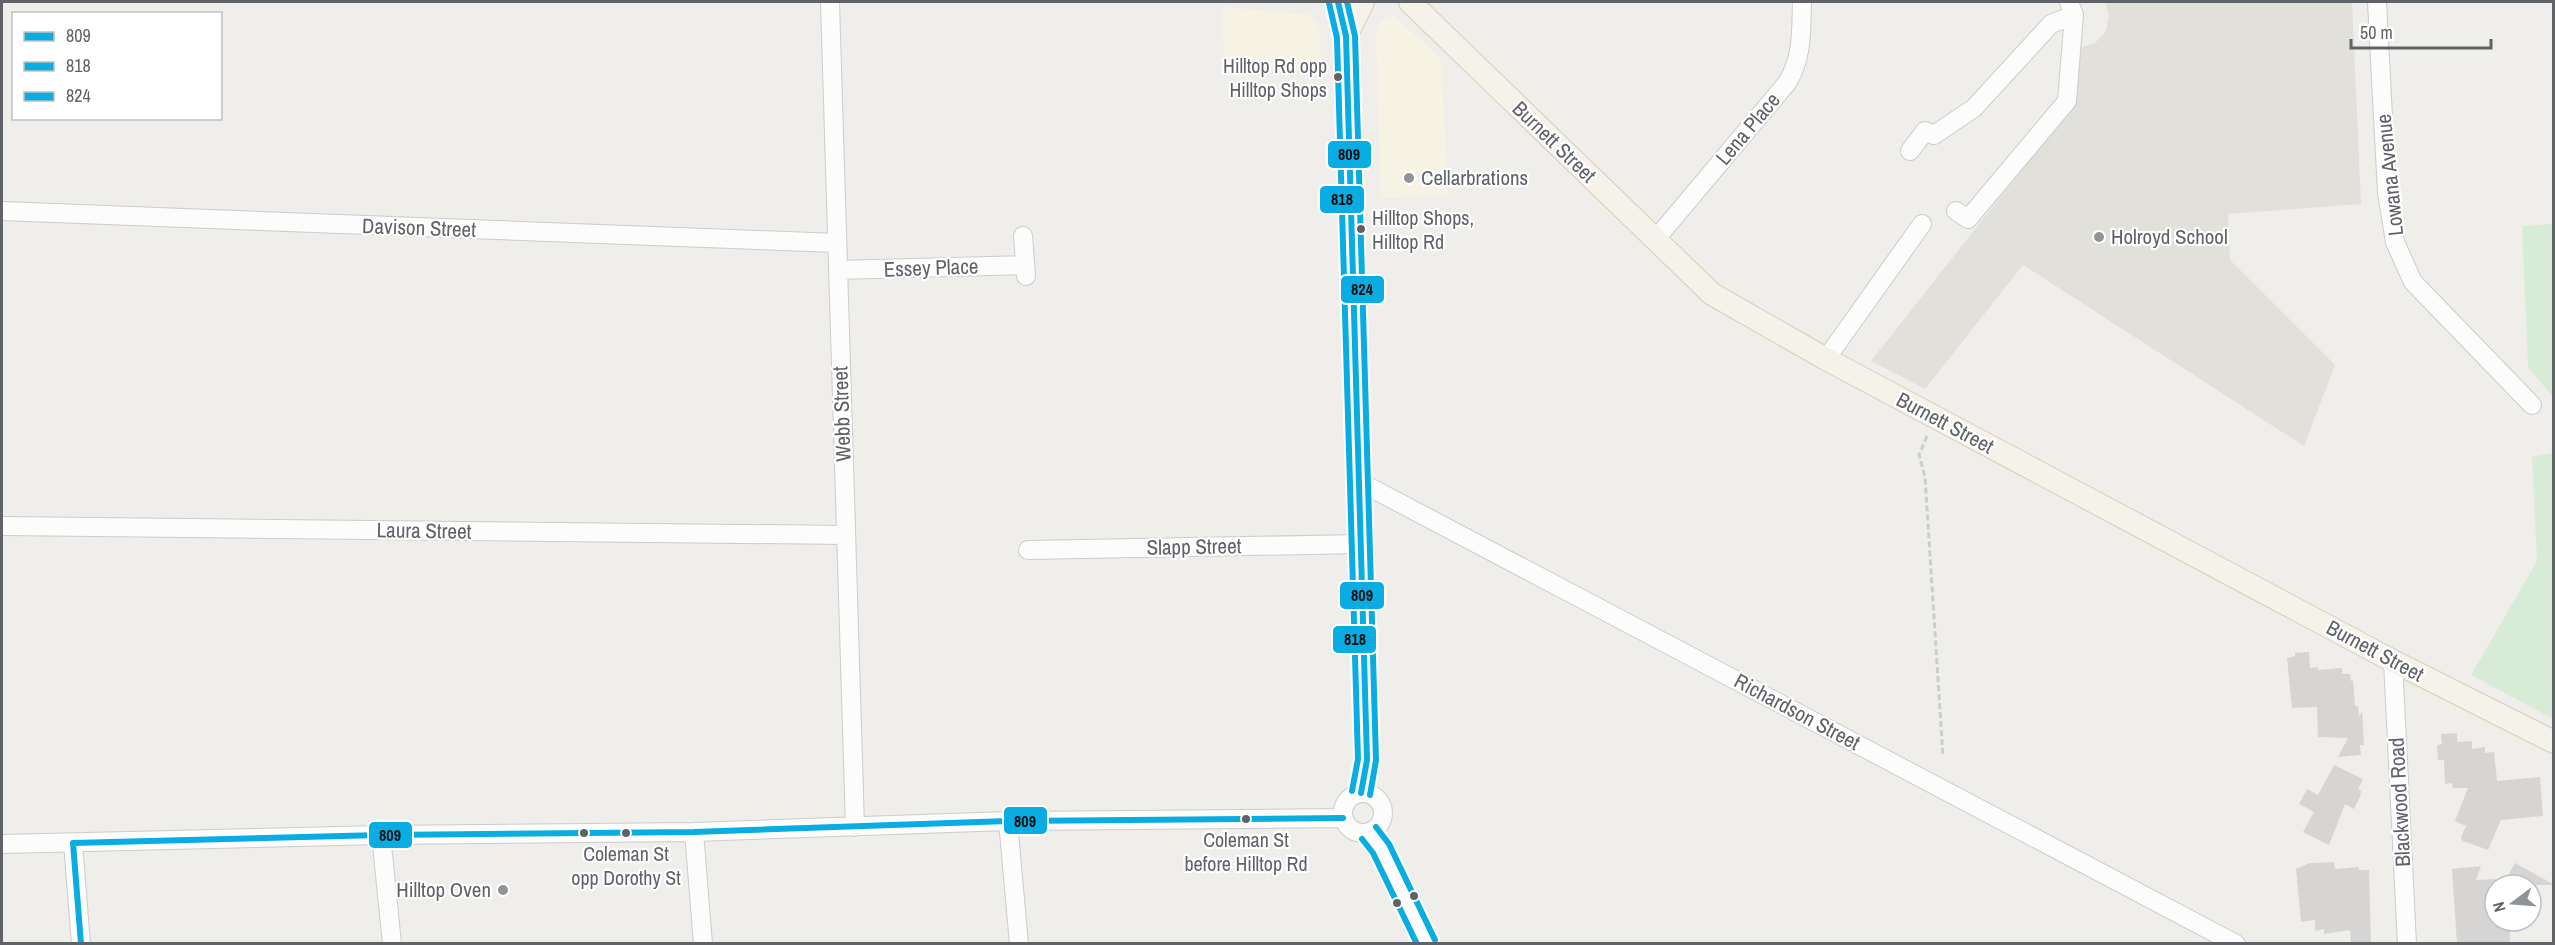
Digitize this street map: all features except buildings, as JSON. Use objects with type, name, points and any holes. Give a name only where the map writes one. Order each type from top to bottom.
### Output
[{"type":"main road","points":[[1346,36],[1364,2]]},
{"type":"main road","name":"Burnett Street","points":[[1410,2],[1712,294],[1826,359],[2393,661],[2553,742]]},
{"type":"street","name":"Webb Street","points":[[830,2],[855,827]]},
{"type":"street","points":[[1338,2],[1346,36]]},
{"type":"street","points":[[1350,2],[1346,36],[1367,760],[1361,793]]},
{"type":"street","name":"Lena Place","points":[[1655,240],[1787,83],[1797,66],[1800,50],[1802,2]]},
{"type":"street","name":"Lowana Avenue","points":[[2377,2],[2387,193],[2395,242],[2413,282],[2532,405]]},
{"type":"street","points":[[1910,151],[1925,131],[1934,135],[1974,108],[2051,24],[2071,8]]},
{"type":"street","points":[[1956,211],[1968,219],[2067,101],[2071,8]]},
{"type":"street","name":"Davison Street","points":[[2,210],[837,243]]},
{"type":"street","points":[[1826,359],[1922,224]]},
{"type":"street","name":"Essey Place","points":[[838,270],[1025,271],[1023,236]]},
{"type":"street","name":"Richardson Street","points":[[1358,481],[2236,944]]},
{"type":"street","name":"Laura Street","points":[[2,526],[846,536]]},
{"type":"street","name":"Slapp Street","points":[[1028,550],[1360,544]]},
{"type":"street","name":"Blackwood Road","points":[[2393,661],[2407,944]]},
{"type":"street","points":[[1361,793],[1375,796],[1383,807],[1383,819],[1378,827],[1369,833],[1355,833],[1345,824],[1343,818],[1342,811],[1348,799],[1361,793]]},
{"type":"street","points":[[2,844],[381,835],[694,832],[1008,821],[1343,818]]},
{"type":"street","points":[[1008,821],[1019,944]]},
{"type":"street","points":[[694,832],[703,944]]},
{"type":"street","points":[[1369,833],[1381,848],[1427,944]]},
{"type":"street","points":[[381,835],[392,944]]},
{"type":"street","points":[[73,843],[81,944]]},
{"type":"path","points":[[1927,436],[1919,455],[1925,477],[1943,757]]},
{"type":"shaded area","name":"Holroyd School","points":[[2105,2],[2352,2],[2361,204],[2228,214],[2230,260],[2335,365],[2304,446],[2023,265],[1925,389],[1871,361],[2077,100],[2077,49],[2095,43],[2106,31],[2109,15]]},
{"type":"shaded area","points":[[1222,7],[1311,15],[1320,29],[1321,69],[1224,63]]},
{"type":"shaded area","points":[[1393,15],[1441,59],[1448,195],[1381,198],[1376,34],[1381,20]]},
{"type":"green space","points":[[2554,224],[2553,719],[2471,675],[2537,561],[2532,457],[2553,453],[2552,396],[2528,367],[2522,226]]},
{"type":"transit line","name":"809","points":[[1338,2],[1346,36],[1367,760],[1361,793]]},
{"type":"transit line","name":"824","points":[[1347,2],[1355,36],[1376,760],[1370,795]]},
{"type":"transit line","name":"818","points":[[1329,3],[1337,38],[1358,759],[1352,791]]},
{"type":"transit line","name":"809","points":[[73,843],[381,835],[694,832],[1008,821],[1343,818]]},
{"type":"transit line","name":"824","points":[[1376,827],[1389,844],[1435,940]]},
{"type":"transit line","name":"818","points":[[1362,839],[1373,853],[1417,944]]},
{"type":"transit line","name":"809","points":[[73,843],[81,944]]},
{"type":"place","name":"Hilltop Rd opp Hilltop Shops","points":[[1338,77]]},
{"type":"place","name":"Cellarbrations","points":[[1409,178]]},
{"type":"place","name":"Hilltop Shops, Hilltop Rd","points":[[1361,229]]},
{"type":"place","name":"Holroyd School","points":[[2099,237]]},
{"type":"place","name":"Coleman St before Hilltop Rd","points":[[1246,819]]},
{"type":"place","name":"Coleman St opp Dorothy St","points":[[626,833]]},
{"type":"place","name":"Hilltop Oven","points":[[503,890]]}]
